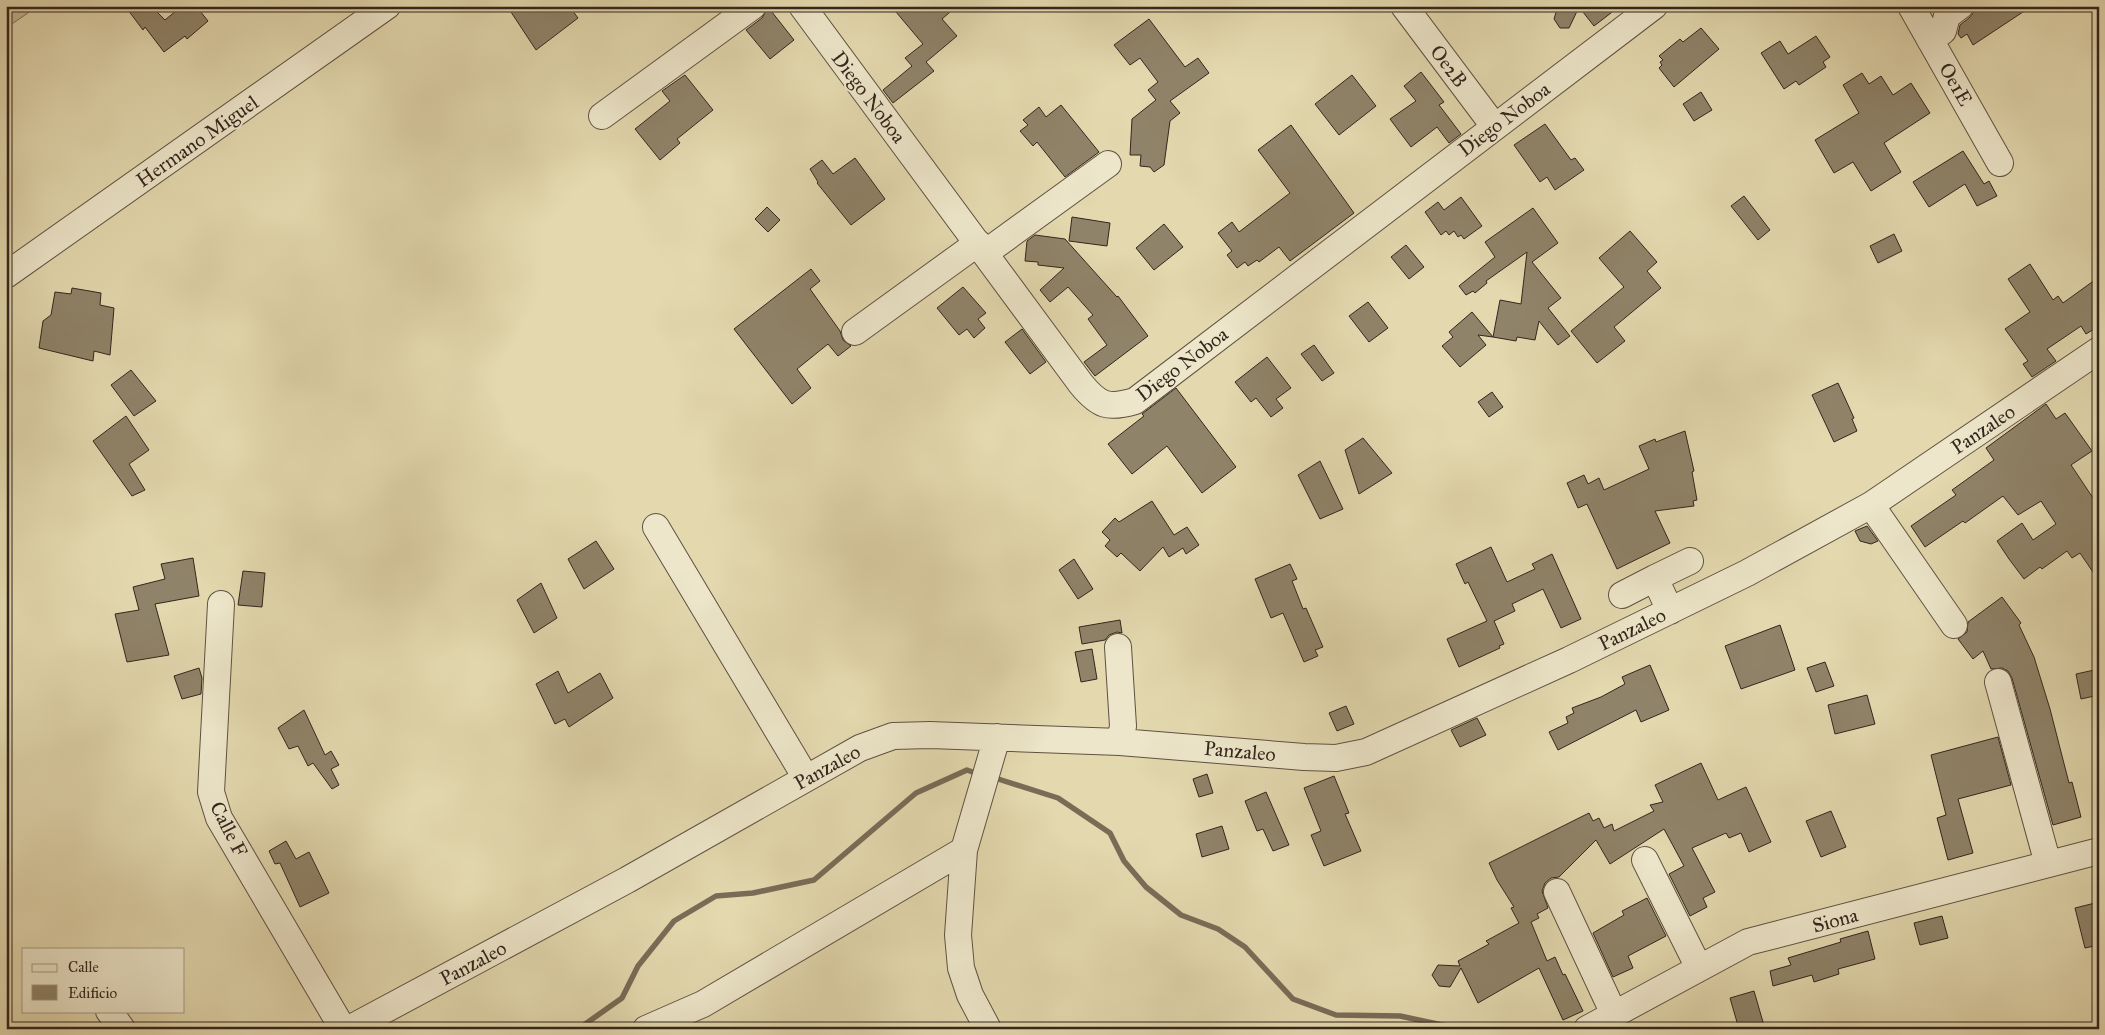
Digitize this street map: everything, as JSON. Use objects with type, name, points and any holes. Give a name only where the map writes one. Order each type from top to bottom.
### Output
[{"type":"street","name":"Hermano Miguel","points":[[6,275],[387,6]]},
{"type":"street","points":[[602,116],[753,6]]},
{"type":"street","name":"Diego Noboa","points":[[802,6],[1092,397],[1101,404],[1118,406],[1135,401],[1654,6]]},
{"type":"street","name":"Oe2B","points":[[1404,6],[1494,126]]},
{"type":"street","points":[[1930,40],[1943,31],[1947,16],[1960,6]]},
{"type":"street","name":"Oe1E","points":[[1913,7],[2000,162]]},
{"type":"street","points":[[855,332],[1108,164]]},
{"type":"street","name":"Panzaleo","points":[[349,1029],[627,880],[860,748],[893,736],[997,737],[1120,742],[1304,757],[1336,758],[1366,752],[1569,660],[1670,611],[1748,572],[1871,505],[2099,350]]},
{"type":"street","points":[[1871,505],[1954,625]]},
{"type":"street","points":[[656,526],[806,778]]},
{"type":"street","points":[[1622,595],[1690,561]]},
{"type":"street","points":[[1655,578],[1670,611]]},
{"type":"street","name":"Calle F","points":[[221,604],[211,792],[219,818],[343,1029]]},
{"type":"street","points":[[1118,647],[1123,726],[1120,742]]},
{"type":"street","points":[[1998,682],[2048,864]]},
{"type":"street","points":[[988,1029],[970,995],[961,968],[958,935],[964,850],[997,737]]},
{"type":"street","points":[[646,1029],[704,1004],[964,850]]},
{"type":"street","name":"Siona","points":[[1587,1029],[1748,942],[2099,851]]},
{"type":"street","points":[[1645,860],[1699,968]]},
{"type":"street","points":[[1557,892],[1614,1014]]},
{"type":"street","points":[[110,1012],[122,1029]]},
{"type":"shaded area","points":[[6,6],[38,6],[6,28]]},
{"type":"building","points":[[125,6],[151,6],[165,20],[182,6],[196,6],[208,21],[187,39],[185,36],[164,52],[145,27],[143,30]]},
{"type":"building","points":[[507,6],[569,6],[578,18],[536,50]]},
{"type":"building","points":[[891,6],[957,6],[942,19],[957,36],[926,62],[934,71],[893,103],[883,90],[912,66],[905,58],[923,44]]},
{"type":"building","points":[[1558,6],[1620,6],[1594,26],[1579,7],[1569,28],[1560,28],[1554,19]]},
{"type":"building","points":[[1975,6],[2032,6],[1973,45],[1967,34],[1961,38],[1958,34],[1960,25],[1974,12]]},
{"type":"building","points":[[768,7],[794,40],[770,59],[746,30],[762,18]]},
{"type":"building","points":[[1149,19],[1185,67],[1198,58],[1209,73],[1170,101],[1180,113],[1170,121],[1164,165],[1154,172],[1150,167],[1140,166],[1141,155],[1130,155],[1132,119],[1156,100],[1148,90],[1158,82],[1140,58],[1130,65],[1114,45]]},
{"type":"building","points":[[1701,28],[1719,49],[1674,87],[1659,68],[1662,65],[1660,62],[1663,60],[1659,56],[1680,39],[1683,42]]},
{"type":"building","points":[[1816,36],[1830,57],[1823,62],[1826,67],[1799,85],[1796,81],[1784,89],[1761,53],[1780,41],[1788,54]]},
{"type":"building","points":[[1421,72],[1444,102],[1439,105],[1461,134],[1449,143],[1437,127],[1411,147],[1390,119],[1416,101],[1404,86]]},
{"type":"building","points":[[1862,73],[1869,84],[1881,76],[1893,95],[1911,83],[1930,113],[1884,143],[1901,172],[1871,191],[1853,162],[1834,173],[1815,140],[1859,113],[1843,85]]},
{"type":"building","points":[[685,75],[713,110],[677,139],[680,143],[660,160],[635,129],[670,101],[662,91]]},
{"type":"building","points":[[1352,75],[1376,106],[1339,135],[1315,104]]},
{"type":"building","points":[[1701,92],[1712,110],[1694,121],[1683,104]]},
{"type":"building","points":[[1061,105],[1099,152],[1065,177],[1037,142],[1033,146],[1020,131],[1028,125],[1023,120],[1039,107],[1046,117]]},
{"type":"building","points":[[1545,124],[1571,160],[1575,158],[1584,170],[1555,190],[1547,177],[1540,182],[1514,145]]},
{"type":"building","points":[[1291,125],[1354,213],[1290,261],[1279,247],[1259,262],[1257,260],[1248,266],[1245,262],[1237,268],[1227,255],[1232,251],[1218,233],[1232,222],[1239,232],[1290,193],[1258,150]]},
{"type":"building","points":[[1963,151],[1984,184],[1989,181],[1997,196],[1977,206],[1965,184],[1929,207],[1913,182]]},
{"type":"building","points":[[855,158],[885,199],[851,225],[817,183],[810,169],[822,160],[833,174]]},
{"type":"building","points":[[1744,196],[1770,230],[1758,240],[1731,206]]},
{"type":"building","points":[[1461,197],[1482,226],[1464,239],[1461,235],[1458,237],[1454,231],[1449,235],[1446,231],[1441,235],[1425,212],[1438,202],[1444,210]]},
{"type":"building","points":[[767,207],[780,220],[768,232],[755,219]]},
{"type":"building","points":[[1533,208],[1558,243],[1532,262],[1561,298],[1548,308],[1570,336],[1558,345],[1539,321],[1535,340],[1517,337],[1516,341],[1493,337],[1500,300],[1521,304],[1527,252],[1486,281],[1487,283],[1475,293],[1473,291],[1466,295],[1459,286],[1495,257],[1485,242]]},
{"type":"building","points":[[1072,217],[1110,223],[1107,246],[1069,241]]},
{"type":"building","points":[[1164,224],[1183,247],[1154,270],[1136,248]]},
{"type":"building","points":[[1630,231],[1657,262],[1647,271],[1661,288],[1614,327],[1625,341],[1597,363],[1571,331],[1624,287],[1599,258]]},
{"type":"building","points":[[1894,234],[1902,251],[1878,263],[1870,246]]},
{"type":"building","points":[[1035,235],[1065,239],[1118,296],[1148,336],[1095,376],[1084,362],[1107,345],[1088,319],[1093,315],[1068,287],[1050,302],[1040,290],[1064,268],[1038,265],[1038,262],[1025,261],[1027,241]]},
{"type":"building","points":[[1406,245],[1424,267],[1409,279],[1391,257]]},
{"type":"building","points":[[2030,264],[2053,300],[2058,296],[2063,303],[2099,277],[2099,326],[2086,334],[2081,326],[2047,349],[2056,361],[2032,377],[2023,364],[2028,361],[2005,329],[2030,312],[2008,279]]},
{"type":"building","points":[[811,269],[820,281],[810,289],[840,331],[843,340],[851,346],[838,356],[828,344],[797,369],[811,388],[792,404],[734,329]]},
{"type":"building","points":[[963,287],[986,313],[978,319],[985,328],[974,338],[967,329],[959,335],[937,308]]},
{"type":"building","points":[[72,288],[101,293],[100,305],[114,308],[110,355],[94,351],[93,361],[39,348],[43,321],[51,315],[55,292],[71,294]]},
{"type":"building","points":[[1368,302],[1388,328],[1369,342],[1349,316]]},
{"type":"building","points":[[1472,312],[1493,337],[1478,335],[1486,345],[1460,367],[1442,346],[1453,337],[1449,332]]},
{"type":"building","points":[[1022,329],[1046,362],[1030,374],[1005,342]]},
{"type":"building","points":[[1314,345],[1334,373],[1322,381],[1301,354]]},
{"type":"building","points":[[1267,357],[1291,388],[1276,399],[1283,408],[1271,417],[1256,398],[1251,402],[1235,382]]},
{"type":"building","points":[[131,370],[156,401],[134,416],[111,385]]},
{"type":"building","points":[[1838,383],[1854,418],[1852,419],[1857,431],[1834,442],[1812,395]]},
{"type":"building","points":[[1176,388],[1236,467],[1202,493],[1167,446],[1132,474],[1108,444],[1144,416],[1142,414]]},
{"type":"building","points":[[1492,392],[1503,407],[1489,417],[1478,402]]},
{"type":"building","points":[[2046,404],[2056,419],[2065,413],[2092,451],[2071,465],[2099,507],[2099,581],[2080,553],[2072,558],[2067,551],[2024,579],[2009,559],[1997,541],[2022,523],[2033,540],[2056,524],[2041,501],[2018,515],[2003,496],[1965,523],[1963,521],[1925,547],[1911,526],[1956,495],[1952,490],[1994,460],[1986,448]]},
{"type":"building","points":[[126,416],[149,450],[129,464],[145,490],[132,496],[93,441]]},
{"type":"building","points":[[1685,431],[1694,471],[1692,472],[1697,500],[1693,501],[1694,506],[1655,511],[1670,543],[1617,569],[1587,504],[1578,508],[1567,483],[1584,475],[1588,484],[1599,478],[1604,490],[1649,469],[1639,446],[1655,439],[1656,442]]},
{"type":"building","points":[[1363,438],[1392,473],[1359,494],[1345,450]]},
{"type":"building","points":[[1320,461],[1343,509],[1320,519],[1298,475]]},
{"type":"building","points":[[1152,501],[1174,535],[1187,527],[1199,545],[1186,554],[1183,548],[1169,557],[1163,547],[1140,571],[1121,553],[1117,557],[1105,546],[1110,540],[1102,532],[1115,518],[1119,522]]},
{"type":"building","points":[[1867,526],[1878,541],[1871,544],[1860,541],[1855,531]]},
{"type":"building","points":[[596,541],[614,569],[584,589],[568,559]]},
{"type":"building","points":[[1491,547],[1507,582],[1535,569],[1532,564],[1552,554],[1581,619],[1561,628],[1543,589],[1512,604],[1515,611],[1494,621],[1504,644],[1499,646],[1500,648],[1459,667],[1447,639],[1487,621],[1468,582],[1465,584],[1456,564]]},
{"type":"building","points":[[193,558],[199,596],[155,604],[169,655],[127,662],[115,614],[139,610],[133,587],[165,579],[161,564]]},
{"type":"building","points":[[1074,559],[1093,589],[1078,599],[1059,570]]},
{"type":"building","points":[[1290,564],[1297,579],[1292,581],[1303,609],[1306,608],[1323,647],[1315,650],[1318,656],[1304,662],[1283,613],[1271,618],[1255,579]]},
{"type":"building","points":[[243,571],[265,573],[262,607],[238,605]]},
{"type":"building","points":[[541,583],[557,618],[534,633],[517,600]]},
{"type":"building","points":[[2002,597],[2021,623],[2019,625],[2034,657],[2069,783],[2072,782],[2081,817],[2053,825],[2012,678],[2008,671],[2002,668],[1991,669],[1983,651],[1973,659],[1958,639],[1967,632],[1968,622]]},
{"type":"building","points":[[1120,620],[1122,633],[1117,632],[1109,635],[1105,640],[1082,644],[1079,627]]},
{"type":"building","points":[[1780,625],[1795,670],[1741,689],[1725,646]]},
{"type":"building","points":[[1092,649],[1097,679],[1081,682],[1075,652]]},
{"type":"building","points":[[1825,662],[1834,686],[1816,692],[1807,668]]},
{"type":"building","points":[[1650,665],[1669,710],[1641,722],[1636,710],[1558,750],[1549,732],[1568,723],[1566,717],[1574,713],[1572,708],[1601,697],[1625,684],[1622,677]]},
{"type":"building","points":[[199,668],[202,678],[201,694],[182,699],[174,676]]},
{"type":"building","points":[[2099,669],[2099,695],[2081,699],[2076,674]]},
{"type":"building","points":[[558,671],[568,693],[600,673],[613,698],[569,727],[565,719],[555,724],[536,684]]},
{"type":"building","points":[[1867,695],[1875,724],[1835,734],[1828,705]]},
{"type":"building","points":[[1346,706],[1354,724],[1337,731],[1329,713]]},
{"type":"building","points":[[304,710],[325,755],[331,751],[339,765],[331,769],[339,785],[332,789],[313,763],[308,766],[298,746],[289,749],[278,728]]},
{"type":"building","points":[[1477,718],[1486,735],[1460,747],[1451,730]]},
{"type":"building","points":[[1998,737],[2011,785],[1958,799],[1973,853],[1948,860],[1937,818],[1946,815],[1931,755]]},
{"type":"building","points":[[1701,763],[1718,800],[1746,787],[1771,842],[1749,852],[1741,833],[1729,838],[1726,833],[1692,848],[1715,892],[1703,898],[1707,907],[1690,916],[1669,874],[1684,866],[1664,829],[1610,864],[1596,840],[1559,877],[1551,878],[1545,883],[1542,891],[1548,908],[1537,914],[1539,918],[1531,922],[1547,961],[1555,957],[1583,1011],[1563,1020],[1539,968],[1478,1003],[1461,968],[1450,987],[1439,986],[1432,975],[1438,965],[1460,966],[1458,961],[1489,944],[1486,941],[1519,923],[1511,908],[1514,907],[1489,863],[1589,813],[1593,821],[1599,818],[1604,828],[1612,824],[1614,831],[1654,811],[1650,805],[1663,802],[1655,785]]},
{"type":"building","points":[[1207,774],[1213,793],[1199,797],[1193,779]]},
{"type":"building","points":[[1334,776],[1349,813],[1345,814],[1361,851],[1324,866],[1311,835],[1321,831],[1304,788]]},
{"type":"building","points":[[1266,792],[1289,845],[1273,851],[1263,829],[1257,831],[1245,801]]},
{"type":"building","points":[[1831,811],[1846,847],[1821,857],[1806,821]]},
{"type":"building","points":[[1222,826],[1229,849],[1202,857],[1196,834]]},
{"type":"building","points":[[286,841],[296,859],[309,852],[329,893],[300,907],[280,863],[275,864],[269,851]]},
{"type":"building","points":[[1647,898],[1666,936],[1628,956],[1633,968],[1613,977],[1593,933],[1624,915],[1622,911]]},
{"type":"building","points":[[2099,902],[2099,945],[2085,948],[2075,908]]},
{"type":"building","points":[[1942,916],[1948,938],[1920,945],[1914,923]]},
{"type":"building","points":[[1868,931],[1875,959],[1838,969],[1839,974],[1814,982],[1812,975],[1773,986],[1770,971],[1791,965],[1788,958],[1841,942],[1840,939]]},
{"type":"building","points":[[1754,991],[1765,1029],[1739,1029],[1730,998]]},
{"type":"waterway","points":[[575,1029],[581,1027],[622,998],[638,966],[674,921],[716,896],[753,893],[814,880],[916,793],[967,770],[978,774]]},
{"type":"waterway","points":[[992,777],[1058,798],[1110,833],[1124,861],[1146,887],[1181,915],[1218,929],[1245,947],[1293,999],[1336,1015],[1400,1016],[1447,1026],[1450,1029]]}]
